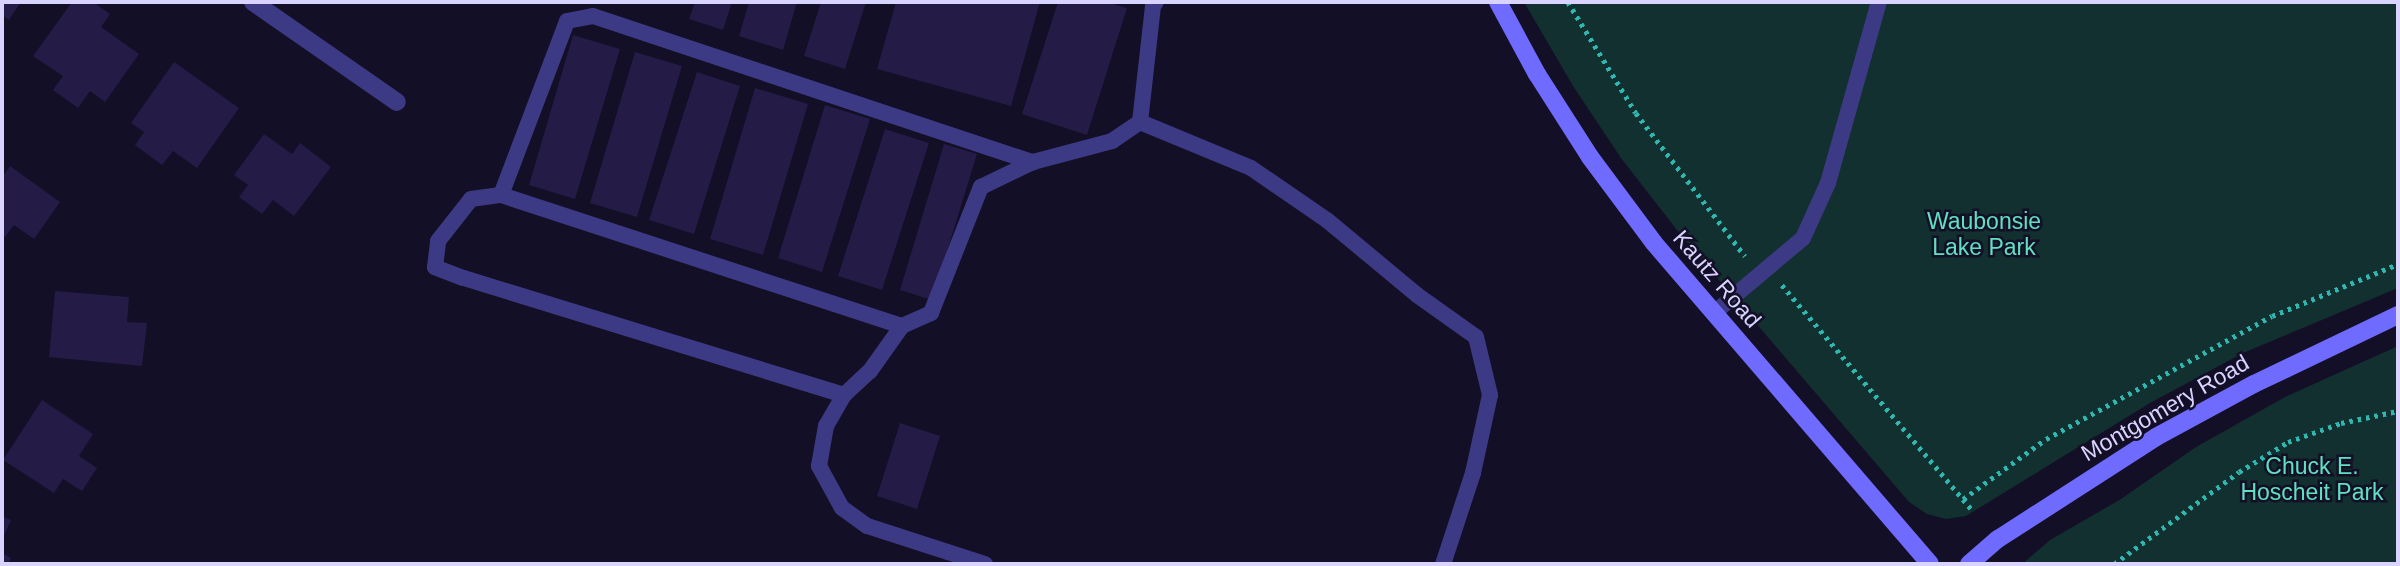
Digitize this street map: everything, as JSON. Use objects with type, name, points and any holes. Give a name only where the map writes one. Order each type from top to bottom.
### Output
[{"type":"street","points":[[253,2],[397,102]]},
{"type":"street","name":"Kautz Road","points":[[1498,2],[1537,74],[1590,157],[1654,243],[1930,564]]},
{"type":"street","name":"Montgomery Road","points":[[1969,564],[1998,539],[2156,437],[2254,384],[2398,315]]},
{"type":"lane","points":[[985,564],[867,526],[842,508],[819,466],[826,426],[844,396],[870,371],[902,327],[931,313],[981,187],[1033,162],[1112,141],[1140,122],[1153,6],[1156,2]]},
{"type":"lane","points":[[1714,313],[1803,238],[1828,183],[1879,2]]},
{"type":"lane","points":[[501,194],[567,21],[593,16],[1033,162]]},
{"type":"lane","points":[[1140,122],[1251,168],[1328,221],[1417,295],[1476,337],[1490,395],[1473,473],[1443,564]]},
{"type":"lane","points":[[844,396],[435,267],[439,241],[471,199],[501,194],[902,327]]},
{"type":"path","points":[[1974,512],[1963,499],[2046,439],[2272,316],[2398,264]]},
{"type":"path","points":[[2114,564],[2239,472],[2288,442],[2341,423],[2398,411]]},
{"type":"green space","name":"Waubonsie Lake Park","points":[[1524,2],[2398,2],[2398,288],[2243,353],[2150,403],[1966,516],[1946,519],[1927,514],[1909,502],[1684,239],[1621,158],[1573,86]]},
{"type":"green space","name":"Chuck E. Hoscheit Park","points":[[2398,346],[2398,564],[2022,564],[2050,540],[2121,499],[2196,447],[2285,397]]},
{"type":"building","points":[[2,2],[21,2],[9,20],[2,15]]},
{"type":"building","points":[[72,2],[93,2],[110,14],[101,27],[139,54],[105,102],[90,91],[78,108],[53,90],[63,76],[33,56]]},
{"type":"building","points":[[695,2],[732,2],[723,30],[689,19]]},
{"type":"building","points":[[749,2],[797,2],[783,50],[739,36]]},
{"type":"building","points":[[821,2],[866,2],[845,69],[804,56]]},
{"type":"building","points":[[896,2],[1040,2],[1011,106],[877,69]]},
{"type":"building","points":[[1058,2],[1106,2],[1127,8],[1087,135],[1022,114]]},
{"type":"building","points":[[573,35],[620,49],[575,199],[529,185]]},
{"type":"building","points":[[635,52],[682,66],[637,217],[590,203]]},
{"type":"building","points":[[174,62],[239,108],[197,168],[173,151],[162,165],[135,145],[144,132],[131,123]]},
{"type":"building","points":[[697,72],[740,86],[694,234],[649,220]]},
{"type":"building","points":[[755,88],[808,104],[763,255],[710,239]]},
{"type":"building","points":[[825,105],[870,119],[822,272],[778,258]]},
{"type":"building","points":[[885,129],[929,143],[882,290],[838,276]]},
{"type":"building","points":[[264,134],[292,154],[300,143],[331,167],[294,216],[273,200],[262,214],[239,197],[248,185],[234,175]]},
{"type":"building","points":[[944,144],[977,154],[932,300],[900,290]]},
{"type":"building","points":[[10,166],[60,202],[34,239],[14,225],[5,237],[2,235],[2,177]]},
{"type":"building","points":[[55,291],[129,297],[127,322],[147,323],[142,366],[49,357]]},
{"type":"building","points":[[42,400],[93,434],[79,456],[97,468],[82,491],[63,479],[54,493],[3,460]]},
{"type":"building","points":[[900,423],[940,436],[917,509],[877,496]]},
{"type":"building","points":[[2,516],[11,520],[2,540]]},
{"type":"building","points":[[2,553],[11,558],[8,564],[2,564]]}]
